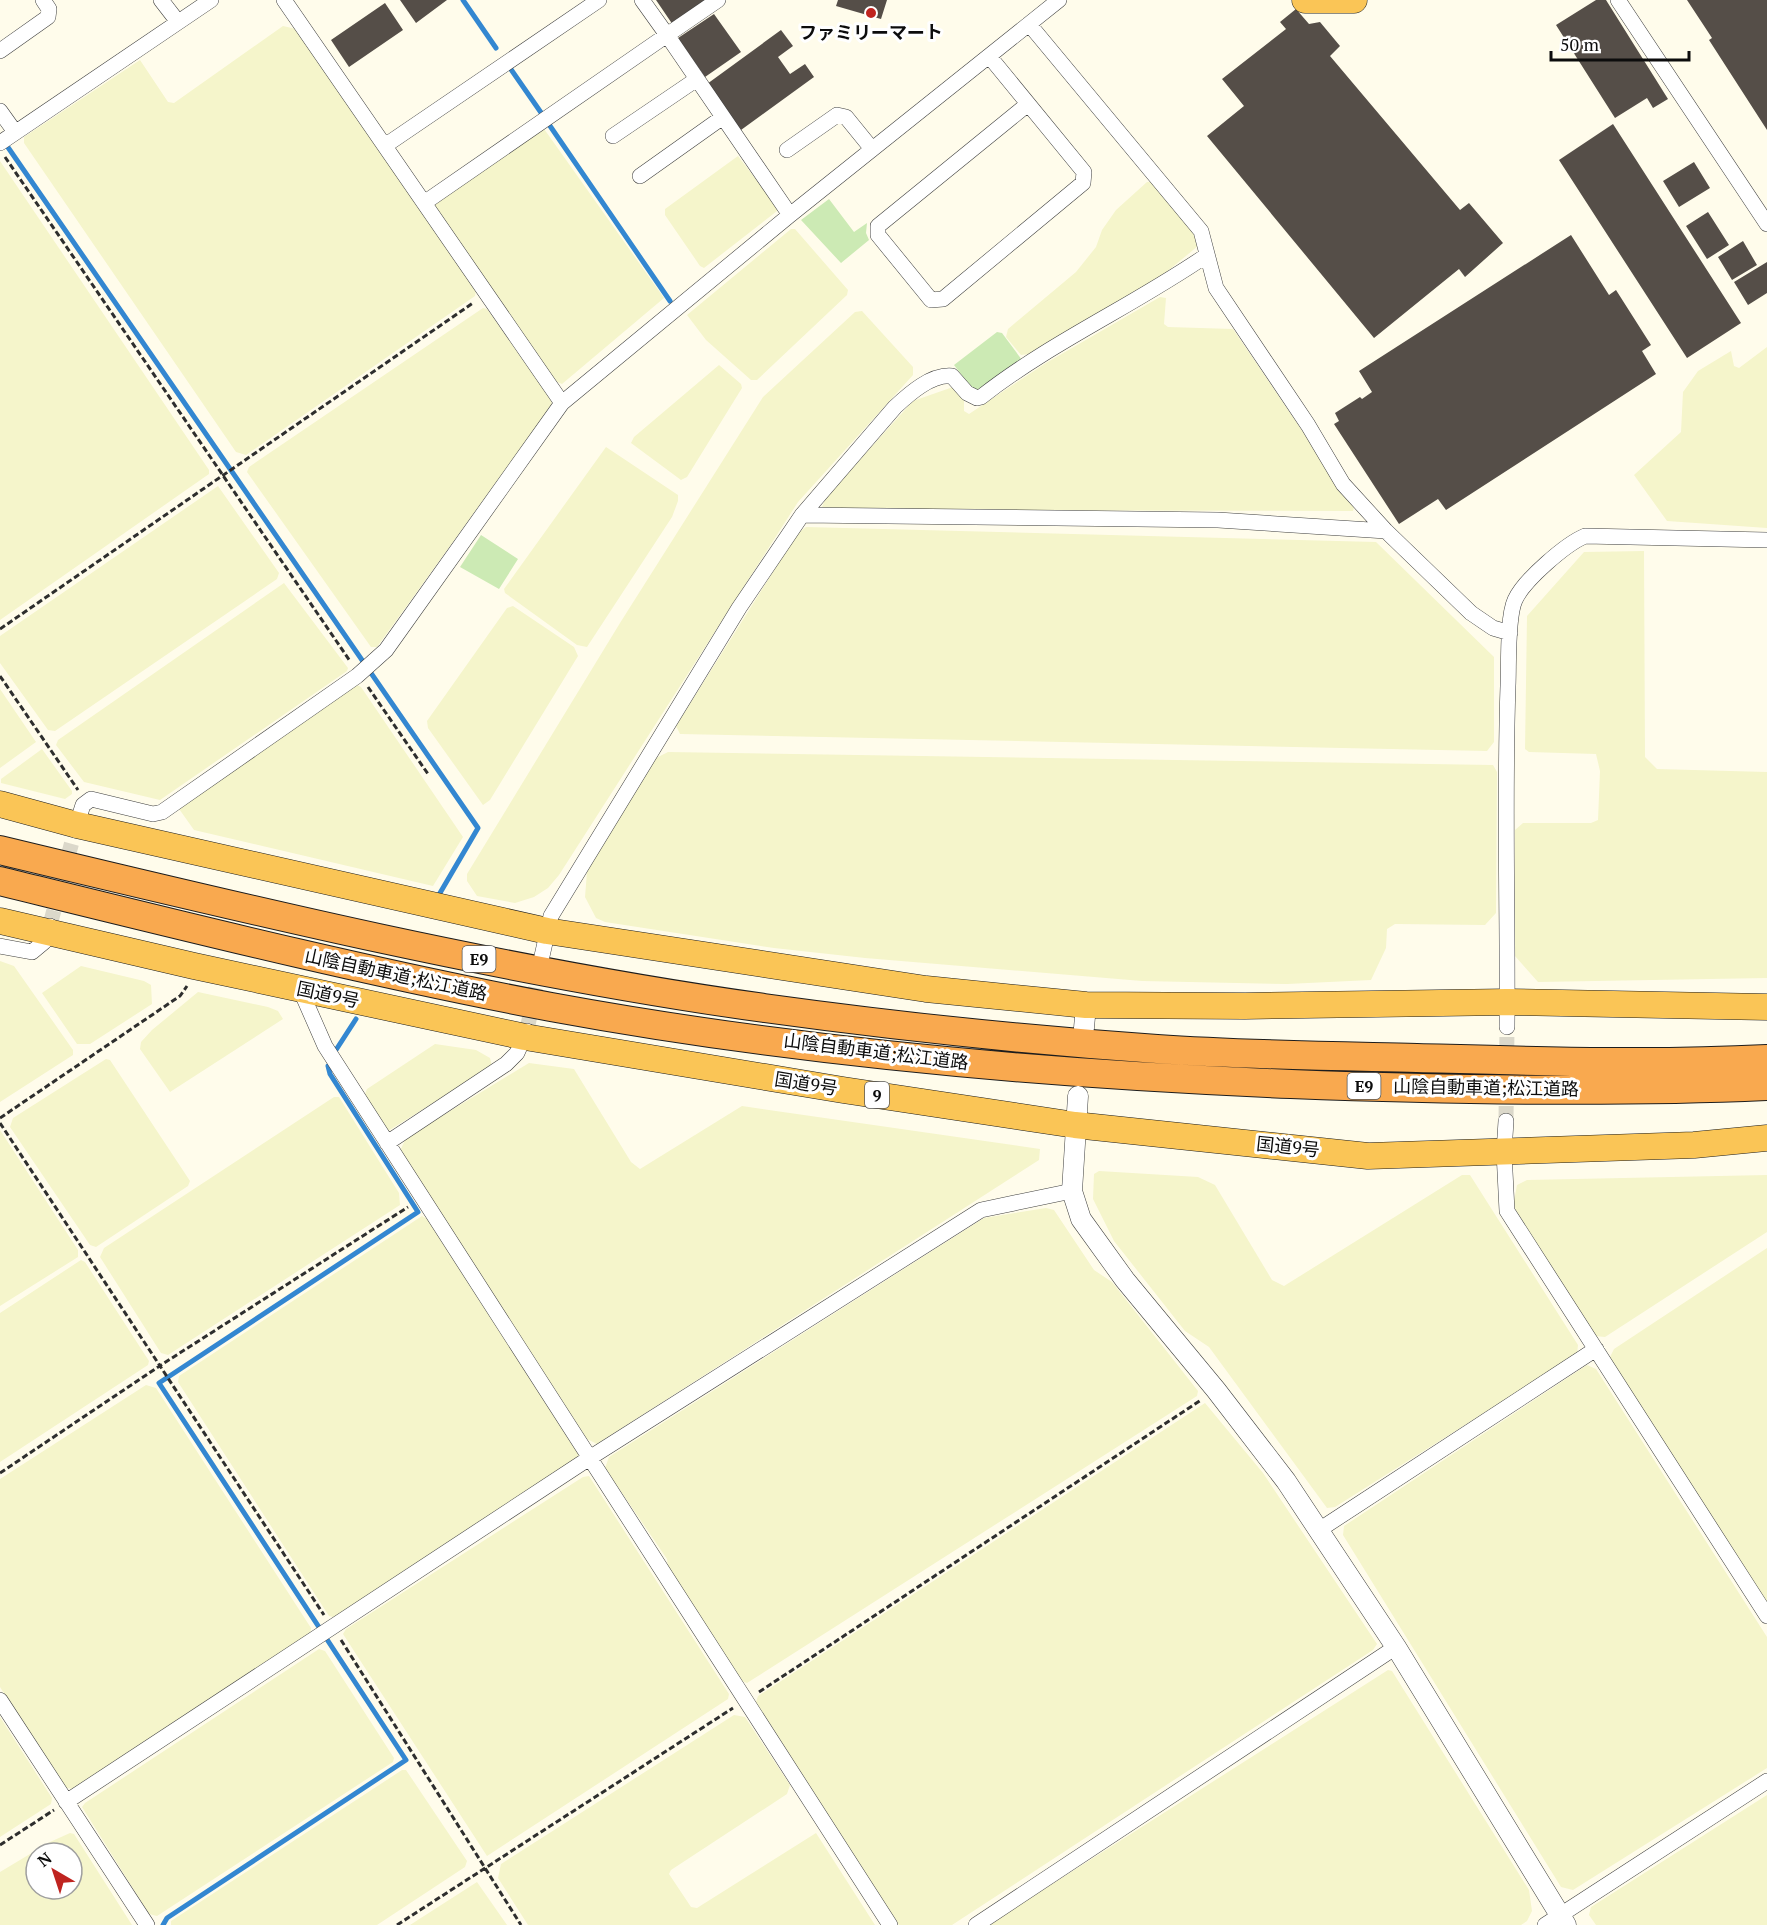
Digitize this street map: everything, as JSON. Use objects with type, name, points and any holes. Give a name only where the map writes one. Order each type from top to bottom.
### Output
[{"type":"highway","points":[[1305,0],[1354,0]]},
{"type":"highway","points":[[0,804],[76,830],[547,931],[926,989],[1085,1016],[1245,1006],[1507,1002],[1767,1007]]},
{"type":"highway","name":"山陰自動車道;松江道路","points":[[0,850],[325,929],[560,974],[762,1008],[965,1033],[1160,1050],[1363,1057],[1558,1062],[1767,1059]]},
{"type":"highway","name":"山陰自動車道;松江道路","points":[[0,881],[326,961],[555,1007],[759,1039],[962,1063],[1162,1078],[1369,1087],[1557,1090],[1767,1086]]},
{"type":"highway","name":"国道9号","points":[[0,921],[49,929],[194,966],[300,989],[843,1090],[1076,1125],[1368,1156],[1694,1145],[1767,1138]]},
{"type":"street","points":[[0,51],[48,16],[49,9],[43,0]]},
{"type":"street","points":[[161,0],[178,22]]},
{"type":"street","points":[[0,111],[6,140],[211,0]]},
{"type":"street","points":[[284,0],[562,403]]},
{"type":"street","points":[[386,145],[599,0]]},
{"type":"street","points":[[642,0],[790,215]]},
{"type":"street","points":[[424,203],[718,0]]},
{"type":"street","points":[[76,830],[86,801],[91,799],[153,814],[162,812],[359,674],[386,650],[562,403],[790,215],[1059,0]]},
{"type":"street","points":[[1618,0],[1767,224]]},
{"type":"street","points":[[1029,24],[1201,231],[1216,288],[1308,425],[1343,484],[1386,531],[1471,613],[1493,628],[1510,633]]},
{"type":"street","points":[[989,56],[1084,172],[1083,183],[944,299],[931,300],[878,235],[878,226],[1028,104]]},
{"type":"street","points":[[613,136],[697,79]]},
{"type":"street","points":[[787,150],[837,115],[846,117],[872,149]]},
{"type":"street","points":[[640,176],[723,117]]},
{"type":"street","points":[[542,956],[551,916],[727,627],[802,515],[895,407],[912,392],[942,375],[955,379],[972,396],[981,397],[1019,367],[1167,283],[1207,255]]},
{"type":"street","points":[[802,515],[1218,520],[1386,531]]},
{"type":"street","points":[[1507,1027],[1506,757],[1510,633],[1515,600],[1526,585],[1574,540],[1585,536],[1767,540]]},
{"type":"street","points":[[0,946],[32,952],[45,942],[49,929]]},
{"type":"street","points":[[300,989],[325,1046],[588,1459],[890,1925]]},
{"type":"street","points":[[387,1143],[506,1064],[517,1053],[527,1031]]},
{"type":"street","points":[[1078,1095],[1072,1191],[1081,1219],[1094,1239],[1259,1444],[1319,1530],[1396,1647],[1557,1922],[1767,1781]]},
{"type":"street","points":[[1506,1121],[1504,1152],[1507,1211],[1767,1616]]},
{"type":"street","points":[[66,1802],[588,1459],[981,1210],[1072,1191]]},
{"type":"street","points":[[1319,1530],[1596,1349]]},
{"type":"street","points":[[976,1925],[1396,1647]]},
{"type":"street","points":[[0,1700],[147,1925]]},
{"type":"path","points":[[6,140],[225,475],[428,774]]},
{"type":"path","points":[[0,629],[486,294]]},
{"type":"path","points":[[0,676],[86,801]]},
{"type":"path","points":[[0,1118],[180,996],[189,984],[194,966]]},
{"type":"path","points":[[0,1123],[165,1370],[325,1631],[521,1925]]},
{"type":"path","points":[[0,1473],[161,1365],[410,1206]]},
{"type":"path","points":[[397,1925],[745,1700],[1216,1390]]},
{"type":"path","points":[[0,1845],[66,1802]]},
{"type":"green space","points":[[283,26],[296,29],[476,290],[475,296],[246,455],[236,452],[24,143],[24,137],[140,60],[168,102],[174,103]]},
{"type":"green space","points":[[542,126],[664,298],[562,384],[553,380],[431,203]]},
{"type":"green space","points":[[738,156],[777,207],[777,211],[704,268],[700,266],[665,215],[665,209]]},
{"type":"green space","points":[[0,161],[209,470],[209,474],[0,620]]},
{"type":"green space","points":[[1147,182],[1153,182],[1193,229],[1198,246],[1158,279],[1029,354],[1021,355],[1006,337],[1008,329],[1076,272],[1096,247],[1102,230],[1116,210]]},
{"type":"green space","points":[[829,199],[854,232],[867,223],[866,233],[869,240],[841,263],[801,220]]},
{"type":"green space","points":[[791,229],[795,229],[848,290],[847,295],[757,380],[751,380],[706,340],[687,315]]},
{"type":"green space","points":[[1160,297],[1166,298],[1164,324],[1168,327],[1233,329],[1354,507],[1353,511],[826,510],[822,507],[826,497],[913,401],[953,387],[964,401],[964,411],[969,414],[1046,363]]},
{"type":"green space","points":[[483,308],[487,309],[552,401],[551,406],[377,647],[371,647],[247,472],[249,467]]},
{"type":"green space","points":[[862,311],[913,367],[913,375],[798,502],[559,875],[548,888],[534,897],[515,903],[477,896],[467,881],[467,874],[620,623],[763,397],[855,312]]},
{"type":"green space","points":[[997,332],[1002,333],[1022,360],[981,391],[973,390],[954,365]]},
{"type":"green space","points":[[1767,347],[1767,528],[1667,521],[1634,475],[1681,432],[1683,392],[1698,371],[1731,351],[1734,366],[1739,368]]},
{"type":"green space","points":[[719,365],[741,384],[742,388],[687,477],[681,480],[631,443],[634,437]]},
{"type":"green space","points":[[606,447],[678,495],[678,501],[672,517],[587,647],[577,645],[505,593],[504,589]]},
{"type":"green space","points":[[218,486],[279,573],[277,579],[55,731],[48,730],[0,663],[0,636]]},
{"type":"green space","points":[[806,527],[1376,542],[1494,657],[1494,742],[1487,751],[680,734],[676,726],[797,534]]},
{"type":"green space","points":[[481,535],[518,559],[499,589],[460,567]]},
{"type":"green space","points":[[1644,551],[1645,757],[1657,769],[1767,772],[1767,978],[1538,982],[1515,956],[1515,830],[1523,823],[1591,823],[1598,820],[1600,771],[1596,754],[1529,752],[1525,749],[1527,616],[1584,552]]},
{"type":"green space","points":[[284,583],[348,668],[347,671],[160,800],[84,782],[56,745],[58,740]]},
{"type":"green space","points":[[513,606],[574,647],[578,656],[490,800],[483,805],[428,728],[427,721],[507,608]]},
{"type":"green space","points":[[357,685],[361,687],[463,837],[433,886],[194,830],[177,806]]},
{"type":"green space","points":[[0,689],[36,742],[0,768]]},
{"type":"green space","points":[[42,749],[72,791],[72,794],[65,799],[1,783],[1,779]]},
{"type":"green space","points":[[668,752],[1493,765],[1497,772],[1496,913],[1485,925],[1395,924],[1387,929],[1386,948],[1371,980],[1287,984],[1142,981],[865,958],[774,948],[605,922],[596,918],[585,897],[587,872],[654,759]]},
{"type":"green space","points":[[0,961],[14,966],[73,1050],[73,1055],[0,1102]]},
{"type":"green space","points":[[81,966],[144,981],[151,985],[152,1004],[90,1044],[77,1044],[42,993]]},
{"type":"green space","points":[[198,992],[268,1007],[278,1011],[283,1019],[170,1092],[140,1049],[141,1042]]},
{"type":"green space","points":[[435,1044],[476,1050],[490,1058],[492,1066],[388,1131],[364,1097],[367,1089]]},
{"type":"green space","points":[[106,1059],[110,1060],[190,1181],[188,1186],[96,1247],[90,1245],[10,1127],[13,1118]]},
{"type":"green space","points":[[529,1063],[574,1069],[631,1162],[640,1169],[742,1106],[1040,1149],[1039,1160],[597,1444],[587,1439],[400,1151],[406,1138]]},
{"type":"green space","points":[[334,1097],[339,1097],[399,1193],[400,1205],[168,1355],[161,1353],[100,1257],[104,1248]]},
{"type":"green space","points":[[0,1130],[78,1250],[78,1257],[0,1306]]},
{"type":"green space","points":[[1099,1171],[1198,1177],[1215,1185],[1272,1280],[1284,1286],[1462,1175],[1470,1175],[1578,1345],[1577,1354],[1335,1507],[1327,1508],[1209,1347],[1185,1331],[1114,1241],[1093,1199],[1094,1174]]},
{"type":"green space","points":[[1767,1175],[1767,1232],[1605,1337],[1595,1336],[1513,1206],[1517,1185],[1527,1180]]},
{"type":"green space","points":[[1046,1208],[1054,1210],[1094,1270],[1112,1282],[1198,1391],[1197,1396],[747,1683],[742,1681],[668,1567],[667,1559],[605,1468],[609,1457],[984,1218]]},
{"type":"green space","points":[[422,1216],[427,1219],[580,1457],[337,1618],[329,1616],[178,1382],[179,1376]]},
{"type":"green space","points":[[1767,1248],[1767,1606],[1609,1359],[1614,1349]]},
{"type":"green space","points":[[81,1260],[85,1262],[149,1361],[148,1365],[0,1462],[0,1313]]},
{"type":"green space","points":[[1587,1365],[1596,1369],[1767,1637],[1767,1768],[1573,1890],[1561,1887],[1343,1535],[1344,1526]]},
{"type":"green space","points":[[146,1385],[156,1388],[311,1628],[310,1637],[73,1789],[63,1787],[0,1687],[0,1479]]},
{"type":"green space","points":[[1205,1403],[1263,1473],[1377,1644],[1373,1650],[952,1925],[899,1925],[756,1702],[758,1696]]},
{"type":"green space","points":[[589,1476],[729,1694],[728,1699],[487,1856],[343,1634],[346,1629],[583,1477]]},
{"type":"green space","points":[[319,1649],[325,1651],[394,1758],[393,1762],[157,1916],[149,1914],[82,1807]]},
{"type":"green space","points":[[1388,1670],[1392,1671],[1529,1890],[1532,1911],[1527,1921],[1521,1925],[988,1925]]},
{"type":"green space","points":[[734,1715],[745,1717],[790,1785],[787,1794],[671,1870],[669,1874],[691,1907],[697,1908],[816,1833],[875,1925],[528,1925],[498,1878],[501,1864]]},
{"type":"green space","points":[[0,1717],[52,1798],[51,1804],[0,1837]]},
{"type":"green space","points":[[402,1770],[406,1770],[467,1861],[465,1867],[377,1925],[171,1925],[171,1921]]},
{"type":"green space","points":[[1767,1795],[1767,1925],[1596,1925],[1589,1915],[1591,1907]]},
{"type":"green space","points":[[70,1833],[74,1834],[78,1841],[52,1841]]},
{"type":"green space","points":[[84,1850],[132,1925],[0,1925],[0,1872],[24,1858],[24,1901],[84,1901]]},
{"type":"green space","points":[[477,1882],[507,1925],[410,1925]]},
{"type":"building","points":[[400,0],[447,0],[416,23]]},
{"type":"building","points":[[656,0],[710,0],[673,25]]},
{"type":"building","name":"ファミリーマート","points":[[838,0],[887,0],[881,19],[836,6]]},
{"type":"building","points":[[1596,0],[1606,0],[1668,99],[1653,108],[1647,98],[1615,118],[1556,25]]},
{"type":"building","points":[[1687,0],[1767,0],[1767,130],[1709,40],[1712,38]]},
{"type":"building","points":[[385,3],[403,30],[349,67],[331,40]]},
{"type":"building","points":[[1296,9],[1309,24],[1320,22],[1340,46],[1330,56],[1460,210],[1469,203],[1503,243],[1465,277],[1459,269],[1374,338],[1207,136],[1244,106],[1222,79],[1286,29],[1280,22]]},
{"type":"building","points":[[714,14],[741,52],[705,77],[678,38]]},
{"type":"building","points":[[781,30],[793,46],[778,57],[790,74],[805,64],[814,77],[741,130],[707,84]]},
{"type":"building","points":[[1613,124],[1741,323],[1687,358],[1559,160]]},
{"type":"building","points":[[1694,162],[1710,188],[1679,207],[1663,181]]},
{"type":"building","points":[[1708,212],[1729,245],[1707,259],[1686,226]]},
{"type":"building","points":[[1571,235],[1609,295],[1616,290],[1651,345],[1642,351],[1656,374],[1446,510],[1438,499],[1399,524],[1334,424],[1339,421],[1335,413],[1372,392],[1359,371]]},
{"type":"building","points":[[1743,241],[1757,265],[1732,280],[1718,257]]},
{"type":"building","points":[[1767,262],[1767,293],[1748,305],[1734,282]]},
{"type":"waterway","points":[[463,0],[496,48]]},
{"type":"waterway","points":[[510,68],[542,114]]},
{"type":"waterway","points":[[548,123],[670,301]]},
{"type":"waterway","points":[[5,143],[478,828],[440,893]]},
{"type":"waterway","points":[[334,1053],[356,1019]]},
{"type":"waterway","points":[[163,1925],[167,1918],[406,1760],[159,1383],[418,1212],[330,1074],[328,1066]]},
{"type":"tunnel","points":[[50,925],[74,834]]},
{"type":"tunnel","points":[[528,1025],[540,966]]},
{"type":"tunnel","points":[[1506,1121],[1507,1027]]},
{"type":"place","name":"ファミリーマート","points":[[871,13]]}]
